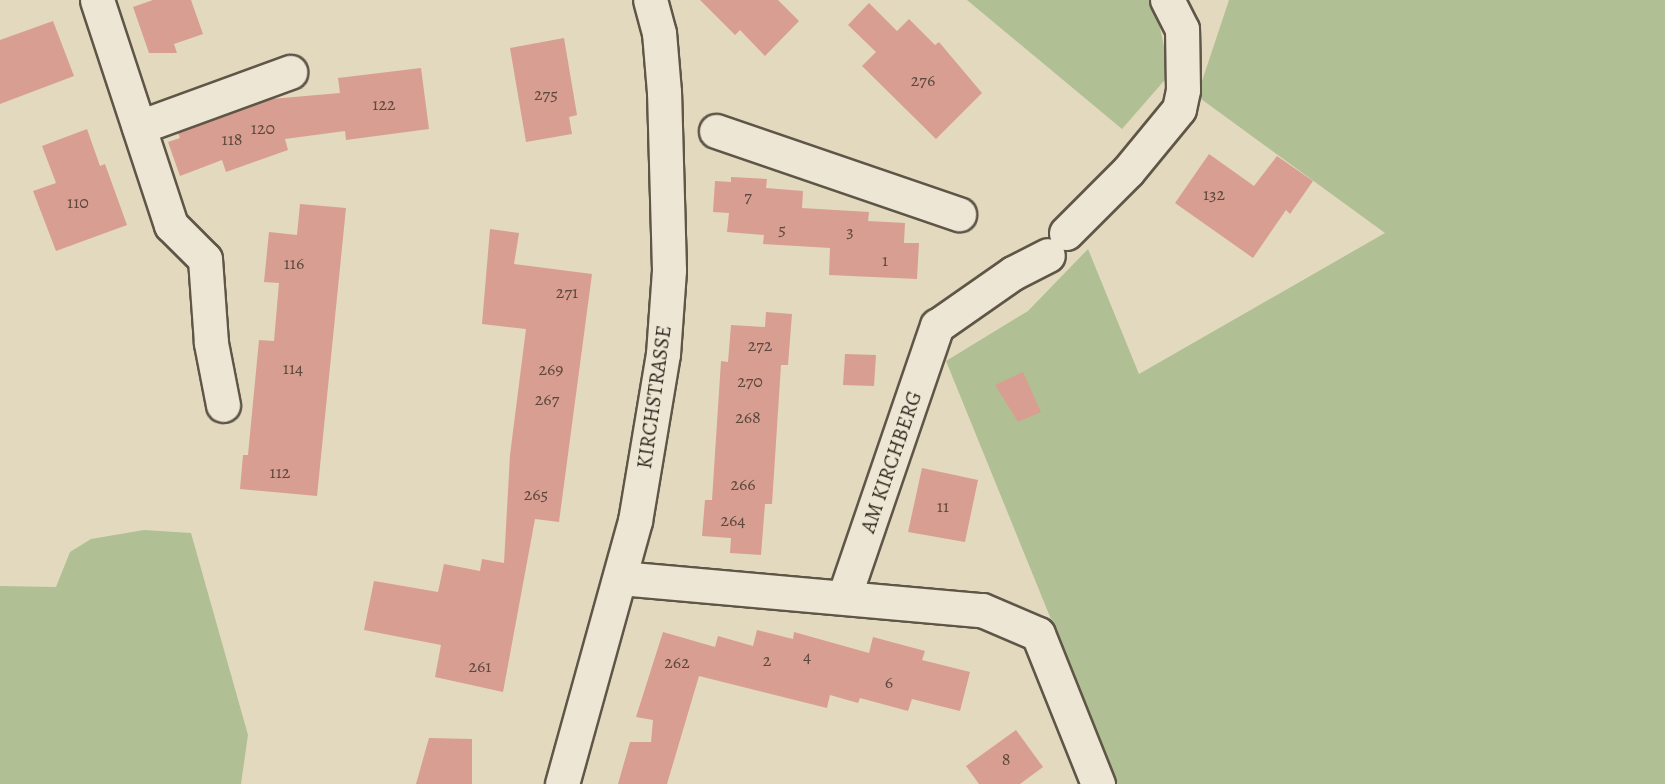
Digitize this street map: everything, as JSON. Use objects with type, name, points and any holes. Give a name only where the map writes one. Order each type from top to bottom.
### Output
[{"type":"street","points":[[97,0],[171,225],[205,259],[211,343],[223,405]]},
{"type":"street","name":"KIRCHSTRASSE","points":[[562,784],[635,521],[663,354],[669,270],[664,92],[659,33],[650,0]]},
{"type":"street","name":"AM KIRCHBERG","points":[[844,597],[937,326],[1057,244],[1128,171],[1179,109],[1183,90],[1182,29],[1167,0]]},
{"type":"street","points":[[140,127],[290,72]]},
{"type":"street","points":[[716,131],[958,214]]},
{"type":"street","points":[[620,578],[982,610],[1038,633],[1098,784]]},
{"type":"green space","points":[[967,0],[1154,0],[1170,74],[1122,129]]},
{"type":"green space","points":[[1229,0],[1665,0],[1665,784],[1118,784],[946,361],[1028,311],[1088,249],[1139,374],[1385,233],[1197,96]]},
{"type":"green space","points":[[144,530],[191,533],[248,735],[241,784],[0,784],[0,586],[56,587],[70,552],[91,539]]},
{"type":"building","points":[[153,0],[191,0],[203,34],[174,44],[177,53],[149,53],[133,7]]},
{"type":"building","points":[[700,0],[778,0],[799,21],[765,56],[740,30],[735,35]]},
{"type":"building","points":[[869,3],[897,31],[909,19],[935,45],[939,42],[982,93],[936,139],[862,66],[876,52],[848,25]]},
{"type":"building","points":[[53,21],[74,76],[0,104],[0,40]]},
{"type":"building","points":[[564,38],[577,115],[569,117],[572,134],[526,142],[510,48]]},
{"type":"building","points":[[421,68],[429,129],[346,140],[345,131],[285,139],[288,150],[226,172],[222,160],[180,176],[168,142],[180,138],[178,133],[271,99],[340,93],[338,78]]},
{"type":"building","points":[[87,129],[100,166],[105,164],[127,225],[56,251],[33,191],[56,183],[42,146]]},
{"type":"building","points":[[1209,154],[1254,186],[1277,156],[1313,181],[1290,214],[1286,210],[1253,258],[1175,203]]},
{"type":"building","points":[[731,177],[767,179],[766,188],[803,191],[802,208],[869,212],[868,221],[905,223],[904,243],[919,243],[917,279],[829,275],[830,248],[763,244],[764,235],[727,232],[729,213],[713,212],[715,181],[731,182]]},
{"type":"building","points":[[300,204],[346,208],[317,496],[240,489],[243,455],[248,455],[259,340],[274,341],[279,283],[264,282],[269,232],[297,235]]},
{"type":"building","points":[[490,229],[519,233],[514,264],[592,274],[559,522],[535,519],[503,692],[435,677],[441,645],[364,630],[374,581],[438,592],[444,564],[480,571],[482,559],[504,563],[510,455],[526,329],[482,324]]},
{"type":"building","points":[[766,312],[792,314],[788,365],[781,365],[772,504],[765,504],[761,555],[730,553],[731,538],[702,536],[705,500],[712,500],[721,361],[728,362],[731,325],[765,327]]},
{"type":"building","points":[[845,354],[876,355],[874,386],[843,385]]},
{"type":"building","points":[[1023,372],[1041,412],[1018,422],[995,385]]},
{"type":"building","points":[[922,468],[978,480],[965,542],[908,532]]},
{"type":"building","points":[[757,630],[793,639],[794,632],[869,653],[873,637],[925,651],[922,660],[970,672],[960,711],[912,699],[908,711],[860,698],[858,703],[830,695],[827,708],[699,676],[667,784],[618,784],[630,742],[651,742],[653,720],[636,717],[663,632],[715,647],[718,636],[753,646]]},
{"type":"building","points":[[1016,730],[1043,767],[1020,784],[979,784],[966,766]]},
{"type":"building","points":[[429,738],[472,739],[472,784],[416,784]]}]
